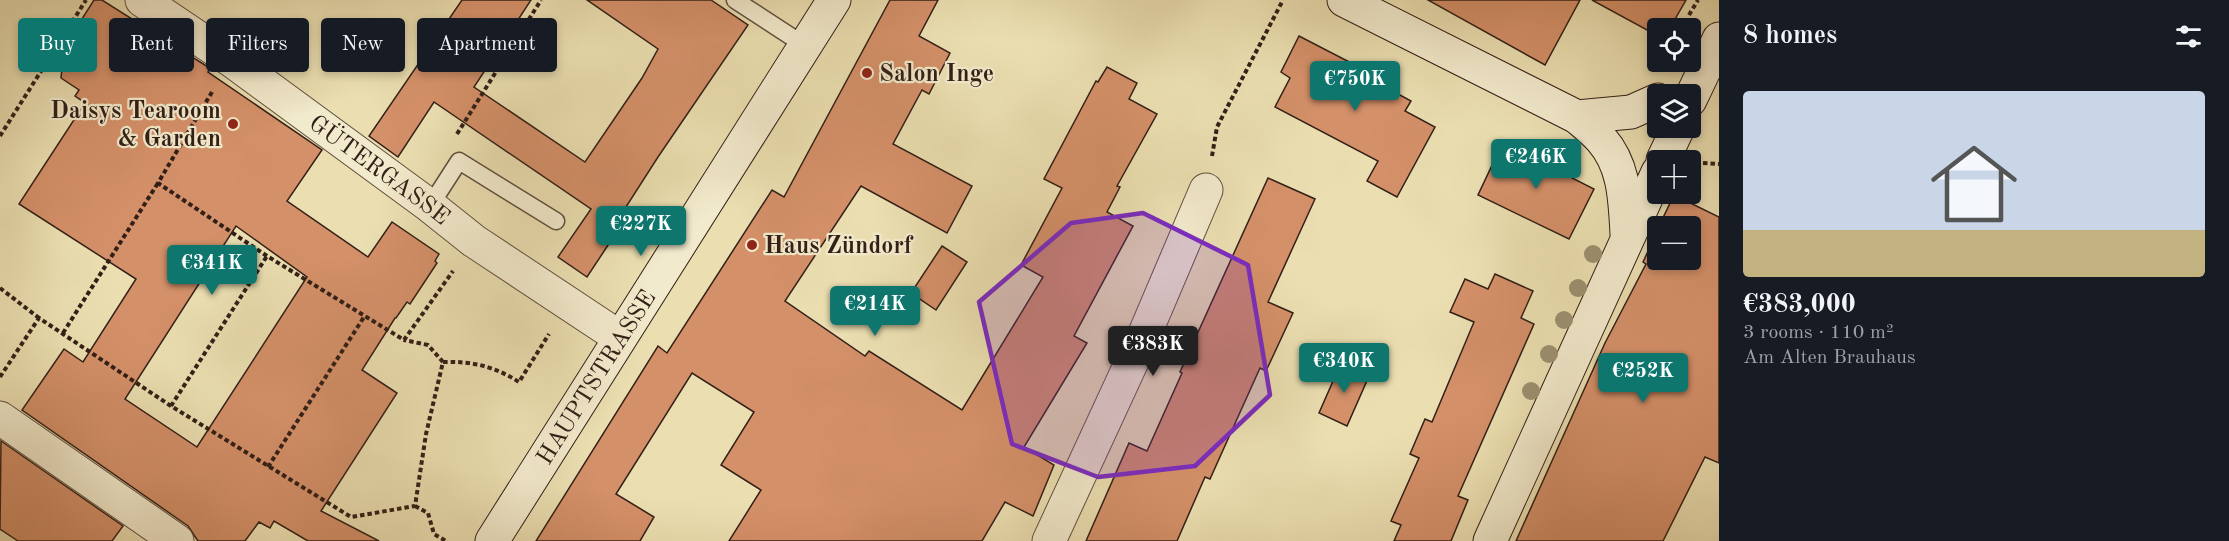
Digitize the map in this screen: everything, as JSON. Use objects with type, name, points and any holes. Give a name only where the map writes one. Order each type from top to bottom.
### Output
[{"type":"main road","name":"GÜTERGASSE","points":[[142,0],[206,43]]},
{"type":"main road","name":"HAUPTSTRASSE","points":[[492,541],[834,0]]},
{"type":"main road","points":[[1344,0],[1577,117],[1602,140],[1616,161],[1624,187],[1628,239]]},
{"type":"main road","points":[[1678,84],[1712,52]]},
{"type":"main road","points":[[1697,84],[1712,52]]},
{"type":"main road","name":"GÜTERGASSE","points":[[247,72],[474,241],[619,337]]},
{"type":"main road","points":[[1577,117],[1631,112],[1647,104]]},
{"type":"main road","points":[[1049,541],[1146,331],[1206,190]]},
{"type":"main road","points":[[1490,541],[1647,197]]},
{"type":"main road","points":[[0,418],[177,541]]},
{"type":"lane","points":[[735,0],[804,45]]},
{"type":"lane","points":[[430,206],[459,161],[556,221]]},
{"type":"path","points":[[0,136],[86,0]]},
{"type":"path","points":[[530,18],[541,0]]},
{"type":"path","points":[[1206,190],[1217,127],[1283,0]]},
{"type":"path","points":[[63,333],[158,183],[224,72]]},
{"type":"path","points":[[468,116],[496,72]]},
{"type":"path","points":[[158,183],[267,256],[404,340],[429,345],[443,362]]},
{"type":"path","points":[[404,340],[474,241]]},
{"type":"path","points":[[171,406],[267,256]]},
{"type":"path","points":[[0,288],[39,318],[171,406],[351,518],[415,507],[429,513],[434,534],[446,541]]},
{"type":"path","points":[[443,362],[462,361],[479,364],[500,370],[519,382],[568,304]]},
{"type":"path","points":[[268,466],[364,316]]},
{"type":"path","points":[[0,377],[39,318]]},
{"type":"path","points":[[415,507],[426,434],[443,362]]},
{"type":"highlighted area","points":[[1143,213],[1248,265],[1270,395],[1195,466],[1098,477],[1012,444],[979,302],[1071,223]]},
{"type":"building","points":[[94,0],[102,0],[131,18],[109,18],[109,72],[194,72],[194,58],[206,66],[206,72],[322,150],[287,201],[368,257],[392,222],[439,254],[435,261],[437,263],[410,304],[407,302],[395,318],[362,370],[397,393],[321,511],[379,541],[308,541],[274,521],[270,528],[259,522],[245,541],[198,541],[188,526],[22,410],[64,349],[83,362],[136,279],[19,204],[85,103],[75,96],[79,90],[61,78],[62,72],[97,72],[97,18],[83,18]],"holes":[[[236,226],[307,277],[197,447],[125,399]]]},
{"type":"building","points":[[462,0],[531,0],[519,18],[450,18]]},
{"type":"building","points":[[587,0],[711,0],[748,25],[615,224],[620,227],[587,277],[558,257],[591,209],[434,102],[398,157],[369,136],[417,66],[417,72],[484,72],[474,87],[585,162],[642,78],[658,49]]},
{"type":"building","points":[[890,0],[938,0],[919,36],[950,53],[929,94],[922,90],[893,144],[972,186],[947,233],[861,186],[785,301],[865,356],[869,351],[962,410],[1043,277],[1021,265],[1062,188],[1044,179],[1096,81],[1098,82],[1107,67],[1137,83],[1129,99],[1157,114],[1117,186],[1120,187],[1107,212],[1133,226],[1074,336],[1087,343],[1024,447],[1054,465],[1033,516],[1005,502],[982,541],[729,541],[761,490],[721,465],[754,412],[692,373],[616,494],[654,517],[640,541],[536,541],[658,346],[667,353],[772,190],[784,197]]},
{"type":"building","points":[[1428,0],[1580,0],[1545,65]]},
{"type":"building","points":[[1592,0],[1686,0],[1676,18],[1647,18],[1647,30]]},
{"type":"building","points":[[1299,36],[1390,83],[1387,88],[1411,101],[1405,111],[1435,127],[1397,197],[1367,181],[1378,161],[1275,107],[1290,78],[1281,72]]},
{"type":"building","points":[[1504,140],[1574,173],[1572,178],[1594,189],[1569,239],[1478,195]]},
{"type":"building","points":[[1268,178],[1315,199],[1268,302],[1293,313],[1266,371],[1260,368],[1210,479],[1205,477],[1177,541],[1086,541],[1129,443],[1147,451],[1182,373],[1180,372]]},
{"type":"building","points":[[1670,204],[1692,204],[1719,217],[1719,463],[1705,457],[1663,541],[1516,541],[1605,343],[1646,264],[1643,262],[1647,253],[1647,270],[1701,270],[1701,216],[1664,216]]},
{"type":"building","points":[[942,246],[967,262],[936,310],[911,293]]},
{"type":"building","points":[[1495,274],[1533,291],[1521,318],[1534,324],[1458,496],[1468,500],[1451,541],[1394,541],[1401,525],[1391,521],[1419,458],[1410,454],[1425,419],[1432,422],[1474,322],[1450,312],[1465,279],[1488,289]]},
{"type":"building","points":[[1341,363],[1369,376],[1347,426],[1319,413]]},
{"type":"building","points":[[1,441],[123,526],[112,541],[18,541],[0,529]]},
{"type":"place","name":"Salon Inge","points":[[867,73]]},
{"type":"place","name":"Daisys Tearoom & Garden","points":[[233,124]]},
{"type":"place","name":"Haus Zündorf","points":[[752,245]]}]
